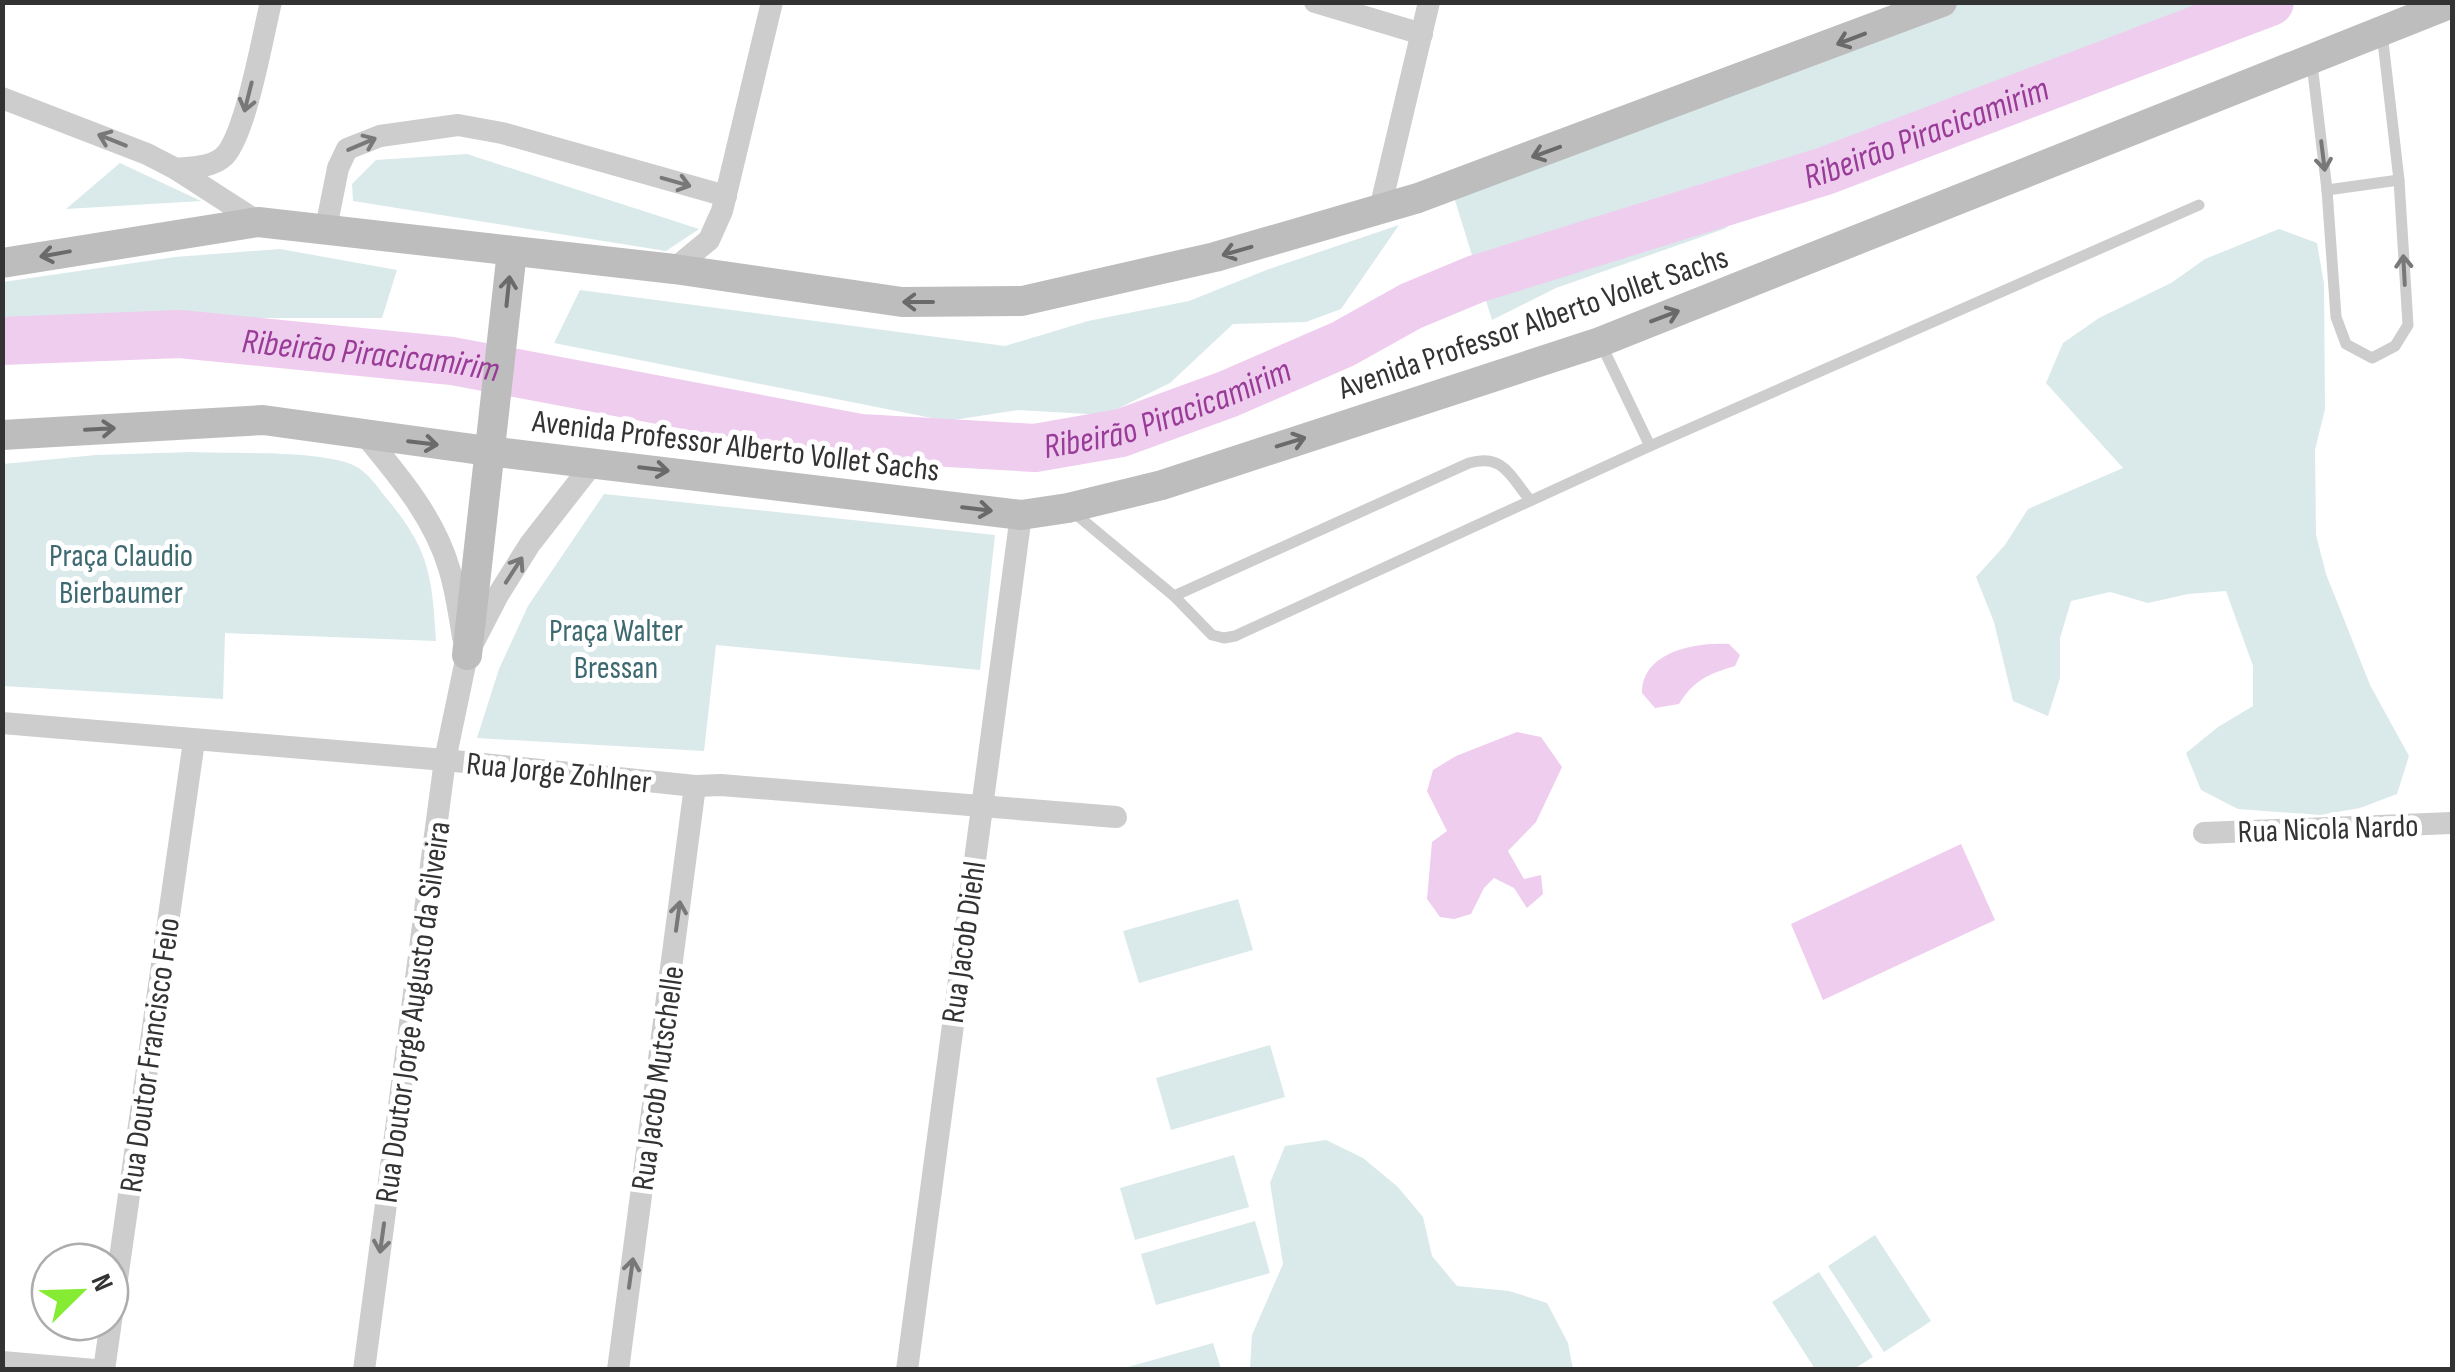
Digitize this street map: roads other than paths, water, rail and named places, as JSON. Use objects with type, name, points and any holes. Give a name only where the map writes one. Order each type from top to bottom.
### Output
[{"type":"main road","points":[[2,263],[258,222],[674,270],[902,302],[1022,301],[1216,257],[1448,188],[1942,2]]},
{"type":"main road","name":"Avenida Professor Alberto Vollet Sachs","points":[[2,435],[262,420],[488,452],[1021,515],[1068,508],[1162,485],[1600,342],[2452,3]]},
{"type":"main road","points":[[467,655],[512,251]]},
{"type":"street","points":[[176,169],[211,164],[226,156],[240,128],[271,2]]},
{"type":"street","points":[[674,270],[709,240],[726,196],[772,2]]},
{"type":"street","points":[[1315,2],[1422,34]]},
{"type":"street","points":[[1380,209],[1430,2]]},
{"type":"street","points":[[2,98],[147,154],[258,222]]},
{"type":"street","points":[[326,228],[338,168],[347,148],[380,136],[458,125],[726,196]]},
{"type":"street","name":"Rua Doutor Jorge Augusto da Silveira","points":[[365,435],[398,475],[432,528],[449,567],[467,655]]},
{"type":"street","name":"Rua Doutor Jorge Augusto da Silveira","points":[[364,1370],[445,760],[467,655],[530,544],[594,462]]},
{"type":"street","name":"Rua Jacob Diehl","points":[[907,1370],[1021,515]]},
{"type":"street","name":"Rua Jorge Zohlner","points":[[2,723],[445,760],[695,786],[722,785],[1116,818]]},
{"type":"street","name":"Rua Doutor Francisco Feio","points":[[104,1370],[194,742]]},
{"type":"street","name":"Rua Jacob Mutschelle","points":[[618,1370],[695,786]]},
{"type":"street","name":"Rua Nicola Nardo","points":[[2204,833],[2452,823]]},
{"type":"street","points":[[2,1362],[95,1370]]},
{"type":"lane","points":[[2311,60],[2327,190],[2336,317],[2346,344],[2372,358],[2395,346],[2408,324],[2399,180],[2382,31]]},
{"type":"lane","points":[[2327,190],[2399,180]]},
{"type":"lane","points":[[1068,508],[1174,596],[1212,635],[1235,636],[1650,446],[2199,205]]},
{"type":"lane","points":[[1600,342],[1650,446]]},
{"type":"lane","points":[[1174,596],[1486,458],[1497,461],[1530,500]]},
{"type":"waterway","name":"Ribeirão Piracicamirim","points":[[2,341],[180,334],[452,361],[861,438],[1035,448],[1121,433],[1228,394],[1343,344],[1411,306],[1476,279],[1825,171],[2270,2]]},
{"type":"park label","name":"Praça Claudio Bierbaumer","points":[[121,574]]},
{"type":"park label","name":"Praça Walter Bressan","points":[[616,648]]}]
